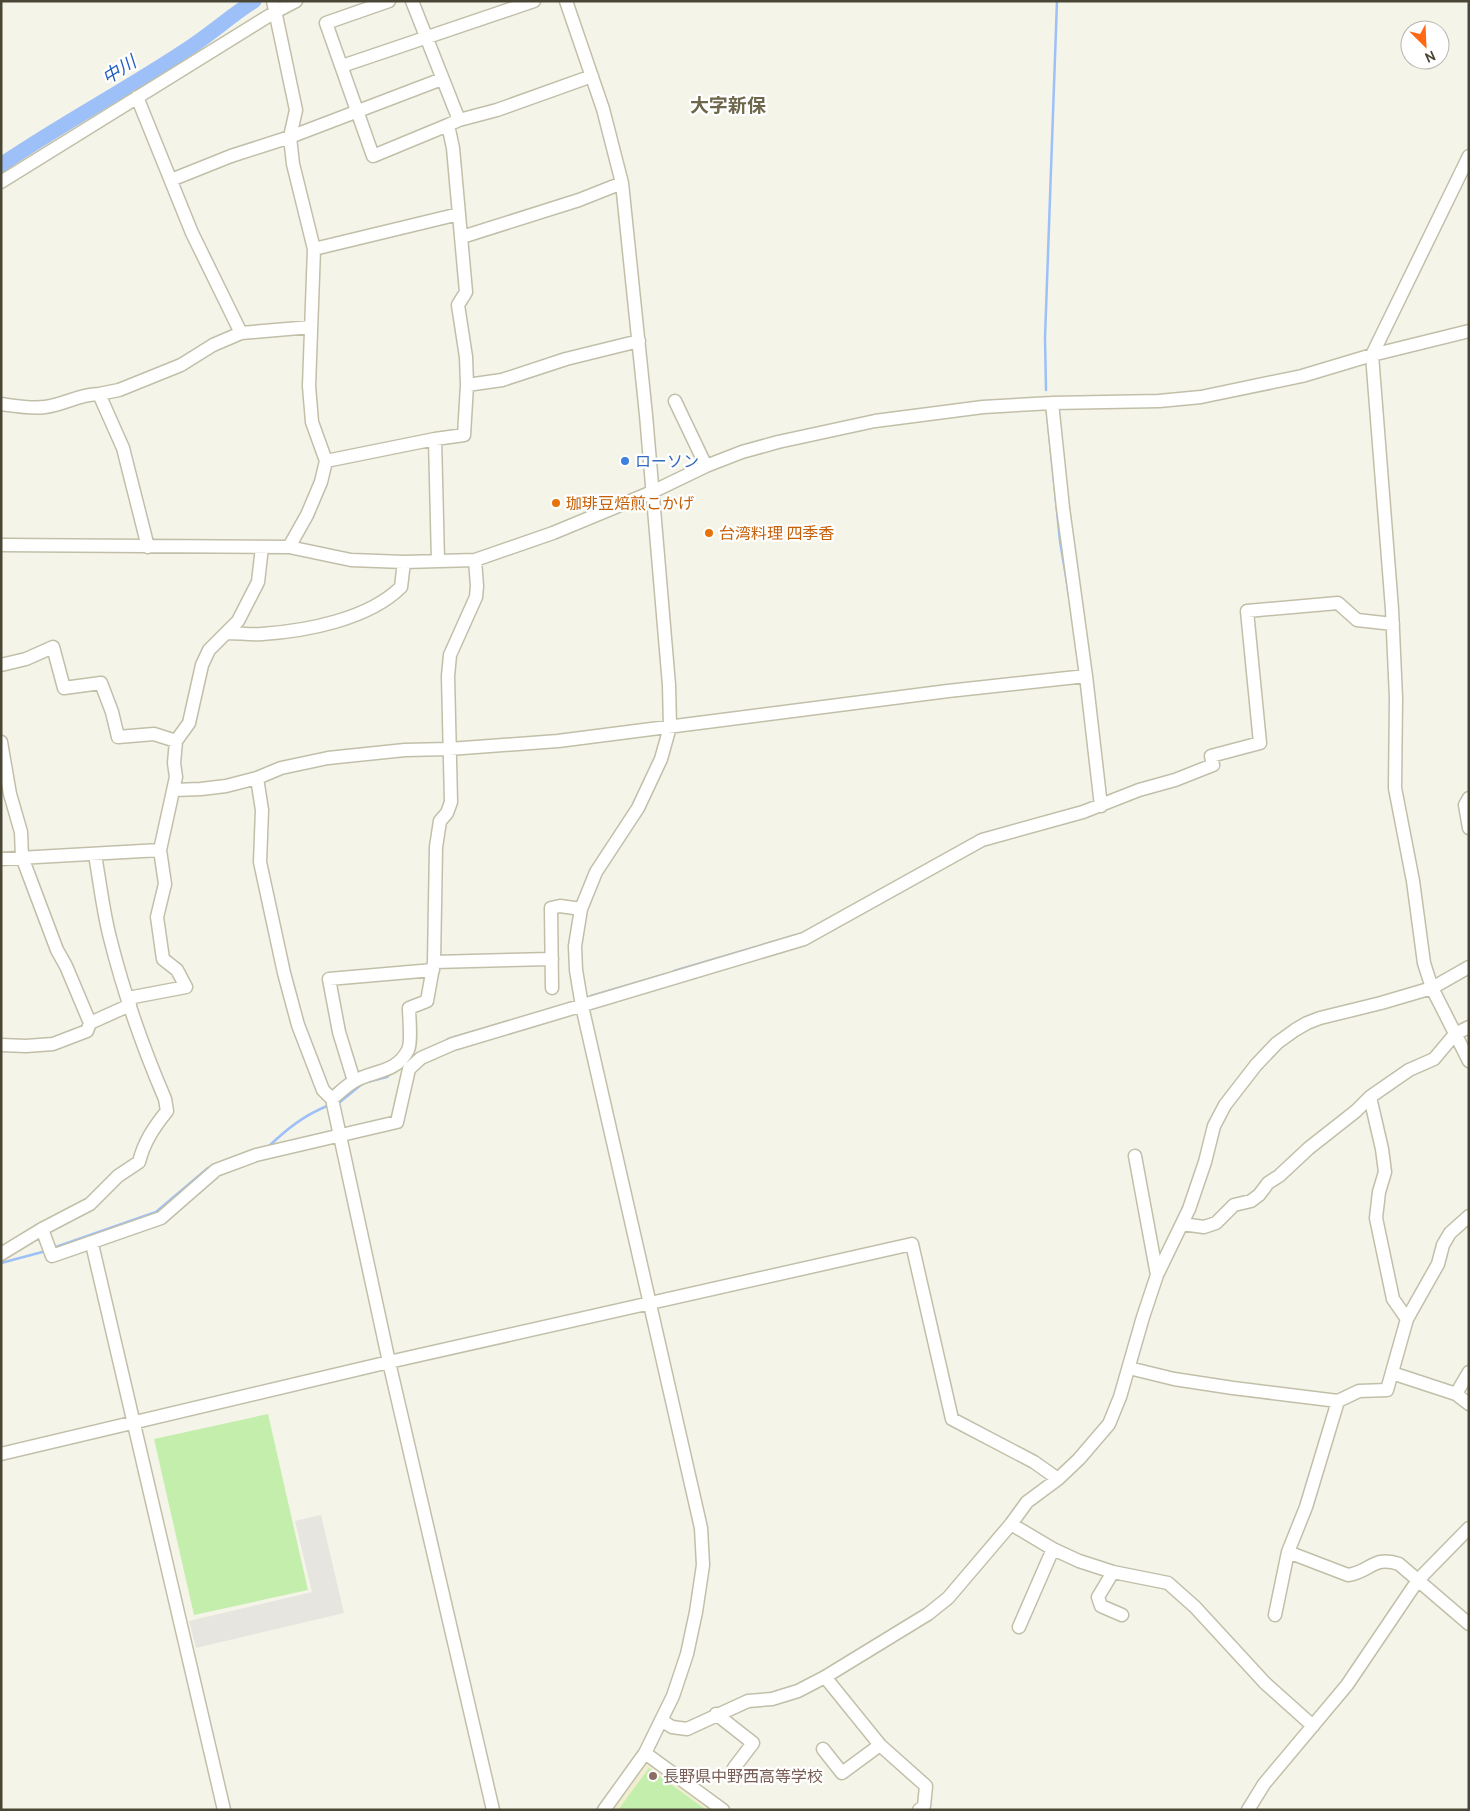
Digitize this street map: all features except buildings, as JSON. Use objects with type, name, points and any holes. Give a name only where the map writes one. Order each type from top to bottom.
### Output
[{"type":"street","points":[[1,182],[137,98],[274,7],[296,1]]},
{"type":"street","points":[[389,1],[326,22],[373,156],[453,122],[497,110],[592,76]]},
{"type":"street","points":[[326,460],[464,435],[467,385],[466,357],[458,305],[466,292],[453,148],[453,122],[442,79],[412,1]]},
{"type":"street","points":[[342,66],[534,1]]},
{"type":"street","points":[[566,1],[603,109],[622,183],[639,341],[669,685],[670,727],[661,760],[638,808],[596,872],[582,909],[576,946],[576,970],[582,1006],[701,1528],[702,1556],[696,1612],[687,1654],[673,1696],[645,1753],[604,1810]]},
{"type":"street","points":[[274,7],[296,110],[290,138],[293,164],[314,249],[309,386],[312,422],[326,460],[321,482],[307,515],[288,547]]},
{"type":"street","points":[[171,180],[231,156],[290,138],[442,79]]},
{"type":"street","points":[[137,98],[192,233],[240,333]]},
{"type":"street","points":[[1469,156],[1372,355],[1393,624],[1396,698],[1395,788],[1413,881],[1424,962],[1432,988],[1469,1061]]},
{"type":"street","points":[[462,237],[579,200],[622,183]]},
{"type":"street","points":[[314,249],[459,214]]},
{"type":"street","points":[[1,404],[25,408],[46,407],[86,394],[99,394],[118,390],[181,365],[212,345],[240,333],[311,327]]},
{"type":"street","points":[[1,545],[288,547],[351,560],[404,562],[475,560],[554,533],[652,492],[706,466],[742,452],[778,442],[875,421],[983,407],[1052,403],[1159,401],[1201,397],[1302,376],[1372,355],[1469,331]]},
{"type":"street","points":[[467,385],[502,380],[566,359],[639,341]]},
{"type":"street","points":[[99,394],[123,448],[148,547]]},
{"type":"street","points":[[675,402],[706,466]]},
{"type":"street","points":[[1052,403],[1063,508],[1086,676],[1101,806]]},
{"type":"street","points":[[435,439],[438,561]]},
{"type":"street","points":[[1,1045],[54,1044],[87,1031],[90,1024],[129,1001],[186,986],[177,970],[163,960],[157,917],[164,884],[160,850],[176,777],[174,763],[176,741],[189,723],[202,665],[208,650],[228,633],[238,621],[258,582],[262,547]]},
{"type":"street","points":[[332,1098],[354,1081],[387,1070],[400,1060],[409,1049],[409,1008],[427,1001],[434,966],[436,847],[440,821],[447,813],[451,802],[449,749],[450,655],[476,596],[475,560]]},
{"type":"street","points":[[228,633],[262,634],[338,621],[356,615],[393,595],[401,587],[404,562]]},
{"type":"street","points":[[42,1229],[52,1256],[92,1244],[161,1218],[216,1170],[256,1155],[397,1122],[410,1069],[421,1058],[453,1044],[804,940],[982,840],[1101,806],[1139,790],[1175,780],[1212,764],[1211,756],[1260,743],[1246,611],[1338,603],[1358,620],[1393,624]]},
{"type":"street","points":[[1,665],[26,659],[53,647],[64,688],[101,683],[112,712],[118,737],[154,734],[176,741]]},
{"type":"street","points":[[174,790],[226,786],[257,778],[281,768],[328,758],[405,750],[449,749],[558,741],[948,691],[1086,676]]},
{"type":"street","points":[[1,742],[10,794],[20,832],[22,858],[57,950],[66,966],[90,1024]]},
{"type":"street","points":[[257,778],[262,810],[260,862],[284,973],[298,1025],[323,1090],[332,1098],[389,1362],[493,1810]]},
{"type":"street","points":[[1469,798],[1465,805],[1469,828]]},
{"type":"street","points":[[1,859],[160,850]]},
{"type":"street","points":[[1,1254],[42,1229],[90,1204],[118,1176],[139,1162],[142,1150],[154,1126],[167,1111],[165,1099],[129,1001],[110,938],[101,897],[96,855]]},
{"type":"street","points":[[552,988],[551,908],[560,906],[582,909]]},
{"type":"street","points":[[354,1081],[339,1032],[328,979],[434,966],[552,958]]},
{"type":"street","points":[[662,1720],[672,1727],[687,1729],[716,1714],[748,1702],[772,1699],[798,1691],[928,1614],[948,1598],[1011,1524],[1027,1502],[1058,1479],[1079,1459],[1109,1424],[1120,1397],[1157,1275],[1189,1209],[1205,1162],[1214,1126],[1225,1105],[1256,1065],[1278,1043],[1295,1030],[1320,1018],[1432,988],[1469,967]]},
{"type":"street","points":[[1182,1224],[1204,1227],[1216,1223],[1234,1205],[1251,1201],[1308,1148],[1356,1111],[1370,1097],[1409,1070],[1434,1059],[1455,1034],[1469,1027]]},
{"type":"street","points":[[1370,1097],[1382,1149],[1385,1172],[1379,1192],[1376,1218],[1393,1299],[1407,1319]]},
{"type":"street","points":[[1135,1156],[1157,1275]]},
{"type":"street","points":[[1129,1368],[1174,1379],[1338,1401],[1359,1391],[1387,1390],[1407,1319],[1438,1264],[1443,1245],[1450,1233],[1469,1216]]},
{"type":"street","points":[[92,1244],[224,1810]]},
{"type":"street","points":[[1,1454],[389,1362],[912,1244],[952,1419],[1034,1462],[1058,1479]]},
{"type":"street","points":[[1456,1394],[1469,1372]]},
{"type":"street","points":[[1392,1373],[1456,1394],[1469,1404]]},
{"type":"street","points":[[1275,1615],[1288,1552],[1306,1506],[1338,1401]]},
{"type":"street","points":[[1011,1524],[1079,1561],[1113,1572],[1168,1583],[1195,1607],[1265,1683],[1313,1726]]},
{"type":"street","points":[[1248,1810],[1264,1784],[1347,1685],[1418,1580],[1469,1528]]},
{"type":"street","points":[[1019,1627],[1053,1548]]},
{"type":"street","points":[[1288,1552],[1348,1575],[1356,1574],[1382,1560],[1390,1560],[1399,1564],[1469,1624]]},
{"type":"street","points":[[1113,1572],[1098,1597],[1101,1606],[1122,1615]]},
{"type":"street","points":[[824,1677],[880,1745],[926,1786],[924,1806],[919,1810]]},
{"type":"street","points":[[716,1714],[757,1738],[734,1768]]},
{"type":"street","points":[[822,1749],[842,1773],[880,1745]]},
{"type":"street","points":[[645,1753],[723,1810]]},
{"type":"shaded area","points":[[321,1515],[344,1613],[196,1648],[189,1621],[312,1592],[295,1521]]},
{"type":"shaded area","name":"長野県中野西高等学校","points":[[645,1753],[723,1810],[604,1810]]},
{"type":"green space","points":[[268,1414],[308,1590],[194,1615],[154,1439]]},
{"type":"green space","points":[[649,1768],[706,1810],[618,1810]]},
{"type":"waterway","name":"中川","points":[[1,165],[163,65],[254,1]]},
{"type":"waterway","points":[[1046,390],[1045,338],[1057,1]]},
{"type":"waterway","points":[[1047,412],[1060,541],[1070,601]]},
{"type":"waterway","points":[[674,971],[793,936]]},
{"type":"waterway","points":[[591,996],[666,974]]},
{"type":"waterway","points":[[448,1039],[479,1030]]},
{"type":"waterway","points":[[367,1082],[387,1077],[390,1074]]},
{"type":"waterway","points":[[340,1102],[362,1084]]},
{"type":"waterway","points":[[269,1146],[296,1123],[327,1106]]},
{"type":"waterway","points":[[53,1248],[156,1212],[212,1166]]},
{"type":"waterway","points":[[1,1263],[46,1251]]},
{"type":"place","name":"ローソン","points":[[625,461]]},
{"type":"place","name":"珈琲豆焙煎こかげ","points":[[556,503]]},
{"type":"place","name":"台湾料理 四季香","points":[[709,533]]},
{"type":"place","name":"長野県中野西高等学校","points":[[653,1776]]},
{"type":"district","name":"大字新保","points":[[728,105]]}]
